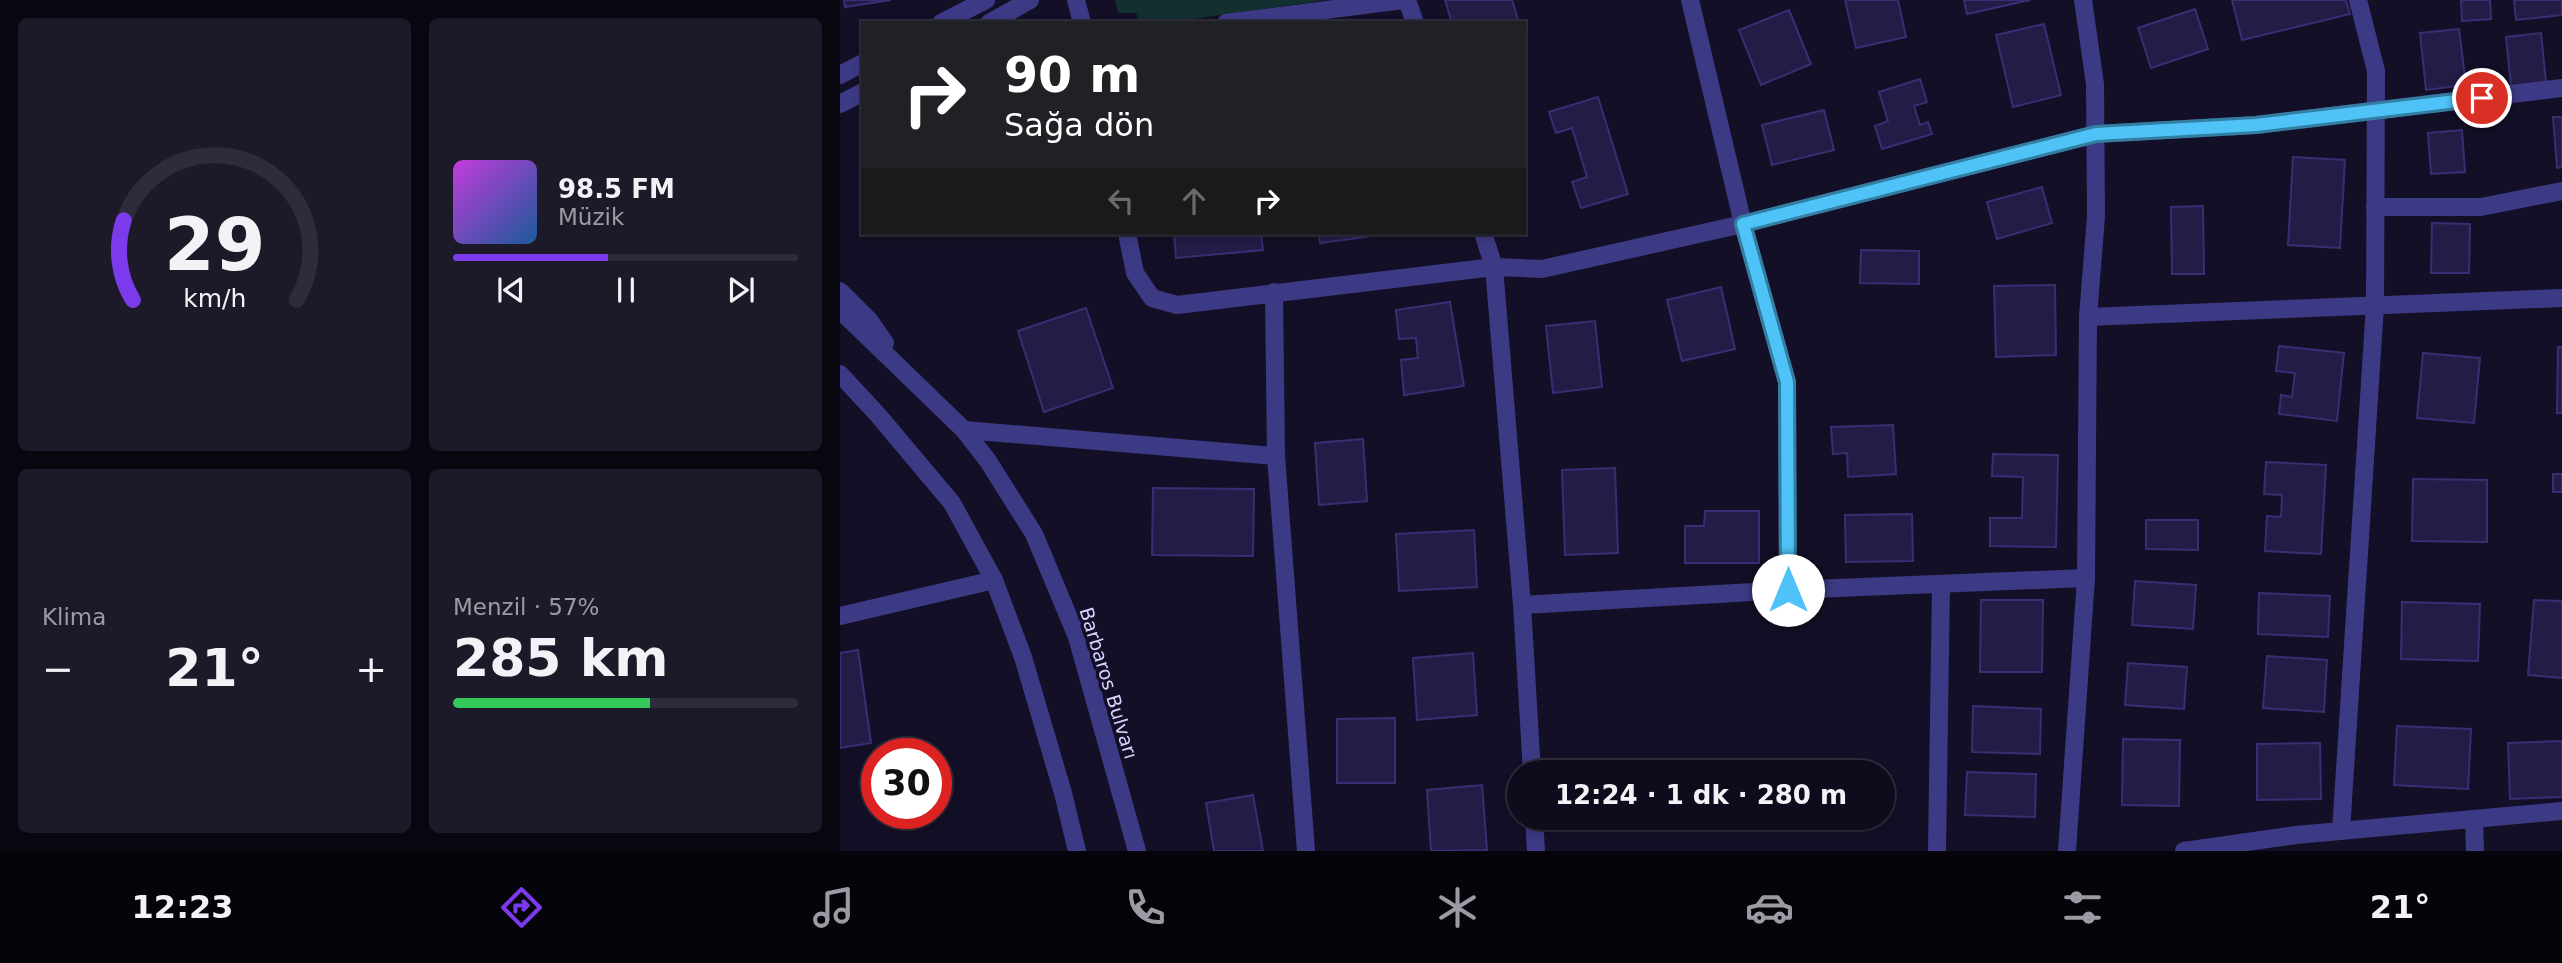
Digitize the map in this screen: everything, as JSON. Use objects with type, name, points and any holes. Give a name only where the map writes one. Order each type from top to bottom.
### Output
[{"type":"street","points":[[945,21],[986,0]]},
{"type":"street","points":[[993,21],[1030,0]]},
{"type":"street","points":[[1076,0],[1081,21]]},
{"type":"street","points":[[1242,21],[1405,0],[1414,21]]},
{"type":"street","points":[[1690,0],[1743,224],[1787,382],[1788,590]]},
{"type":"street","points":[[2067,851],[2086,578],[2088,317],[2096,216],[2095,84],[2083,0]]},
{"type":"street","points":[[2341,831],[2375,305],[2376,71],[2358,0]]},
{"type":"street","points":[[840,75],[861,64]]},
{"type":"street","points":[[1127,235],[1135,273],[1152,298],[1177,305],[1494,267],[1542,269],[1743,224],[2096,134],[2256,125],[2562,88]]},
{"type":"street","points":[[840,104],[861,93]]},
{"type":"street","points":[[2375,207],[2481,207],[2562,191]]},
{"type":"street","points":[[1484,235],[1494,267],[1522,605],[1531,760]]},
{"type":"street","points":[[840,290],[869,320],[909,377]]},
{"type":"street","points":[[1274,292],[1276,456],[1306,851]]},
{"type":"street","points":[[2088,317],[2562,298]]},
{"type":"street","name":"Barbaros Bulvarı","points":[[840,310],[964,430],[988,461],[1034,534],[1077,637],[1137,851]]},
{"type":"street","points":[[840,374],[952,503],[995,580],[1023,657],[1077,851]]},
{"type":"street","points":[[964,430],[1276,456]]},
{"type":"street","points":[[1522,605],[1788,590],[2086,578]]},
{"type":"street","points":[[840,616],[995,580]]},
{"type":"street","points":[[1937,851],[1941,584]]},
{"type":"street","points":[[2184,851],[2297,843],[2341,831],[2562,811]]},
{"type":"street","points":[[2474,820],[2475,851]]},
{"type":"street","points":[[1535,830],[1536,851]]},
{"type":"green space","points":[[1115,0],[1327,0],[1179,21],[1139,21],[1136,13],[1118,13]]},
{"type":"building","points":[[844,0],[891,0],[845,7]]},
{"type":"building","points":[[1445,0],[1512,0],[1518,21],[1451,21]]},
{"type":"building","points":[[1845,0],[1898,0],[1906,37],[1856,48]]},
{"type":"building","points":[[1964,0],[2030,0],[1967,14]]},
{"type":"building","points":[[2232,0],[2346,0],[2350,14],[2242,40]]},
{"type":"building","points":[[2461,0],[2490,0],[2491,19],[2462,21]]},
{"type":"building","points":[[2514,0],[2562,0],[2562,15],[2516,20]]},
{"type":"building","points":[[2195,9],[2208,49],[2151,68],[2138,28]]},
{"type":"building","points":[[1789,10],[1811,64],[1761,85],[1739,30]]},
{"type":"building","points":[[2044,24],[2061,95],[2013,107],[1996,35]]},
{"type":"building","points":[[2459,29],[2466,85],[2426,90],[2420,33]]},
{"type":"building","points":[[2541,33],[2546,82],[2511,86],[2506,37]]},
{"type":"building","points":[[1920,79],[1927,102],[1914,106],[1920,125],[1928,122],[1932,134],[1882,149],[1875,126],[1888,121],[1879,92]]},
{"type":"building","points":[[1598,97],[1628,194],[1581,208],[1572,182],[1587,177],[1572,128],[1556,133],[1549,112]]},
{"type":"building","points":[[1824,110],[1834,150],[1772,165],[1762,125]]},
{"type":"building","points":[[2553,117],[2562,117],[2562,167],[2557,168]]},
{"type":"building","points":[[2462,130],[2465,172],[2431,174],[2428,133]]},
{"type":"building","points":[[2293,157],[2345,160],[2340,248],[2288,245]]},
{"type":"building","points":[[2042,187],[2052,223],[1997,239],[1987,202]]},
{"type":"building","points":[[2203,206],[2204,274],[2172,274],[2171,207]]},
{"type":"building","points":[[2432,223],[2470,224],[2469,273],[2431,273]]},
{"type":"building","points":[[1174,235],[1261,235],[1263,250],[1176,258]]},
{"type":"building","points":[[1319,235],[1379,235],[1320,243]]},
{"type":"building","points":[[1861,250],[1919,251],[1919,284],[1860,283]]},
{"type":"building","points":[[2055,285],[2056,355],[1996,357],[1994,286]]},
{"type":"building","points":[[1721,287],[1735,349],[1682,361],[1667,300]]},
{"type":"building","points":[[1450,302],[1464,386],[1404,395],[1401,360],[1418,358],[1416,338],[1399,339],[1396,310]]},
{"type":"building","points":[[1086,308],[1113,388],[1044,412],[1018,331]]},
{"type":"building","points":[[1595,321],[1602,387],[1553,393],[1546,326]]},
{"type":"building","points":[[2279,346],[2344,353],[2337,421],[2279,414],[2281,395],[2292,397],[2295,373],[2276,371]]},
{"type":"building","points":[[2558,347],[2562,347],[2562,413],[2557,413]]},
{"type":"building","points":[[2423,353],[2480,358],[2474,423],[2417,418]]},
{"type":"building","points":[[1893,425],[1896,474],[1848,477],[1847,453],[1833,454],[1831,427]]},
{"type":"building","points":[[1363,439],[1367,501],[1319,505],[1315,443]]},
{"type":"building","points":[[1993,454],[2058,455],[2056,547],[1990,546],[1990,518],[2022,518],[2023,477],[1992,476]]},
{"type":"building","points":[[2266,462],[2326,465],[2321,554],[2265,551],[2267,516],[2281,517],[2282,495],[2264,494]]},
{"type":"building","points":[[1615,468],[1618,553],[1565,555],[1562,470]]},
{"type":"building","points":[[2553,474],[2562,474],[2562,492],[2553,492]]},
{"type":"building","points":[[2413,479],[2487,480],[2487,542],[2412,541]]},
{"type":"building","points":[[1153,488],[1254,489],[1253,556],[1152,555]]},
{"type":"building","points":[[1705,511],[1759,511],[1759,563],[1685,563],[1685,526],[1704,526]]},
{"type":"building","points":[[1912,514],[1913,561],[1846,562],[1845,515]]},
{"type":"building","points":[[2146,520],[2198,520],[2198,550],[2146,549]]},
{"type":"building","points":[[1474,530],[1477,587],[1399,591],[1396,534]]},
{"type":"building","points":[[2135,581],[2196,585],[2193,629],[2132,625]]},
{"type":"building","points":[[2259,593],[2330,596],[2328,637],[2258,634]]},
{"type":"building","points":[[1981,600],[2043,600],[2042,672],[1980,672]]},
{"type":"building","points":[[2534,600],[2562,601],[2562,678],[2528,675]]},
{"type":"building","points":[[2402,602],[2480,604],[2478,661],[2401,659]]},
{"type":"building","points":[[858,650],[870,738],[861,738],[861,745],[840,748],[840,653]]},
{"type":"building","points":[[1473,653],[1477,715],[1417,720],[1413,658]]},
{"type":"building","points":[[2267,656],[2327,660],[2324,712],[2263,708]]},
{"type":"building","points":[[2128,663],[2187,667],[2184,709],[2125,705]]},
{"type":"building","points":[[1973,706],[2041,709],[2040,754],[1972,752]]},
{"type":"building","points":[[1395,718],[1395,783],[1337,783],[1337,719]]},
{"type":"building","points":[[2397,726],[2471,729],[2468,789],[2394,785]]},
{"type":"building","points":[[2123,739],[2180,740],[2179,806],[2122,805]]},
{"type":"building","points":[[2562,741],[2562,797],[2510,799],[2508,743]]},
{"type":"building","points":[[2320,743],[2321,799],[2257,800],[2257,744]]},
{"type":"building","points":[[1967,772],[2036,774],[2035,817],[1965,815]]},
{"type":"building","points":[[1482,785],[1487,850],[1431,851],[1427,790]]},
{"type":"building","points":[[1253,795],[1263,851],[1214,851],[1206,803]]},
{"type":"route","points":[[1788,590],[1787,382],[1743,224],[2096,134],[2256,125],[2482,98]]}]
